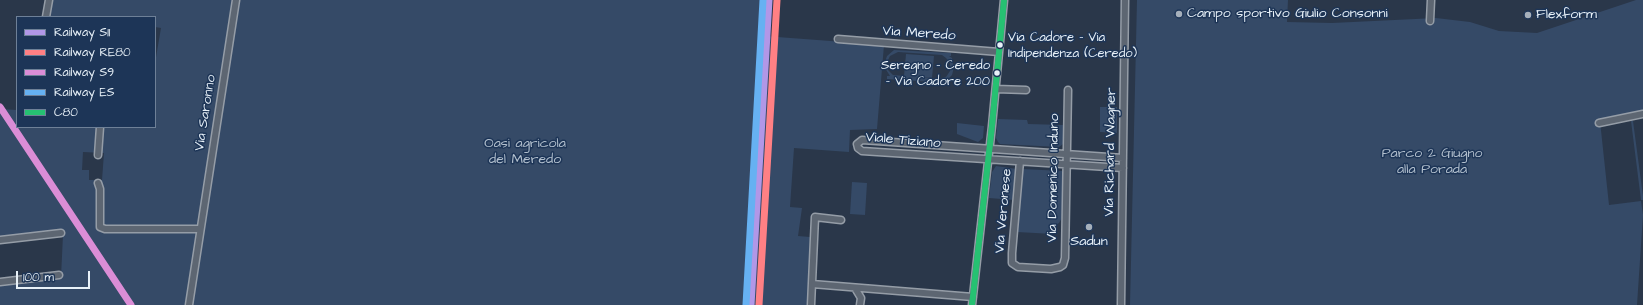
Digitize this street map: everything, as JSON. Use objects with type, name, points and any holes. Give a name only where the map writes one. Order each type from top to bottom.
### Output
[{"type":"street","points":[[46,16],[49,0]]},
{"type":"street","name":"Via Saronno","points":[[189,305],[236,0]]},
{"type":"street","points":[[972,305],[996,89],[1004,0]]},
{"type":"street","name":"Via Richard Wagner","points":[[1121,305],[1125,0]]},
{"type":"street","points":[[1430,21],[1431,0]]},
{"type":"street","name":"Via Meredo","points":[[838,39],[999,52]]},
{"type":"street","points":[[996,89],[1026,90]]},
{"type":"street","name":"Via Domenico Induno","points":[[1063,265],[1065,258],[1068,90]]},
{"type":"street","points":[[1599,123],[1643,114]]},
{"type":"street","points":[[98,155],[100,128]]},
{"type":"street","name":"Viale Tiziano","points":[[1123,158],[862,140],[857,144],[858,148],[862,151],[1123,168]]},
{"type":"street","name":"Via Veronese","points":[[1020,161],[1012,263],[1018,267],[1051,269],[1063,265]]},
{"type":"street","points":[[98,183],[100,189],[100,227],[104,229],[200,229]]},
{"type":"street","points":[[812,305],[814,217],[842,220]]},
{"type":"street","points":[[0,240],[61,233]]},
{"type":"street","points":[[0,282],[59,275]]},
{"type":"street","points":[[812,284],[973,298]]},
{"type":"street","points":[[855,288],[861,298],[860,305]]},
{"type":"green space","name":"Oasi agricola del Meredo","points":[[52,0],[766,0],[764,36],[884,45],[877,129],[850,130],[849,152],[794,148],[790,207],[802,208],[798,236],[810,237],[808,305],[0,305],[0,284],[61,277],[63,235],[62,230],[0,237],[0,109],[16,110],[16,128],[156,128],[156,57],[161,28],[156,27],[156,16],[50,16]],"holes":[[[83,152],[104,153],[102,180],[89,180],[89,170],[82,170]]]},
{"type":"green space","name":"Parco 2 Giugno alla Porada","points":[[1137,0],[1288,0],[1287,22],[1332,23],[1436,18],[1470,22],[1499,31],[1537,33],[1636,0],[1643,0],[1643,112],[1600,121],[1609,205],[1641,201],[1643,215],[1637,305],[1130,305]]},
{"type":"green space","points":[[894,50],[951,53],[951,56],[949,56],[952,58],[954,67],[952,75],[948,79],[949,83],[887,79],[887,76],[890,76],[885,68],[887,56]],"holes":[[[898,52],[942,55],[950,63],[950,71],[946,77],[939,79],[893,75],[888,70],[887,62],[890,56]]]},
{"type":"green space","points":[[906,54],[934,56],[932,78],[904,76]]},
{"type":"green space","points":[[1100,107],[1117,107],[1117,133],[1100,132]]},
{"type":"green space","points":[[998,119],[1027,120],[1028,124],[1063,125],[1063,144],[1059,147],[1000,144],[996,138]]},
{"type":"green space","points":[[1631,121],[1633,121],[1643,200],[1641,200]]},
{"type":"green space","points":[[957,123],[984,126],[983,138],[978,142],[957,134]]},
{"type":"green space","points":[[996,166],[1017,169],[1014,200],[989,198],[992,172]]},
{"type":"green space","points":[[1022,169],[1063,171],[1063,216],[1059,223],[1054,226],[1053,234],[1017,232]]},
{"type":"green space","points":[[852,182],[867,183],[865,215],[850,214]]},
{"type":"rail line","name":"ES","points":[[746,305],[763,0]]},
{"type":"rail line","name":"S11","points":[[751,305],[769,0]]},
{"type":"rail line","name":"RE80","points":[[759,305],[777,0]]},
{"type":"rail line","name":"S9","points":[[0,107],[131,305]]},
{"type":"transit line","name":"C80","points":[[972,305],[992,126],[1004,0]]},
{"type":"place","name":"Campo sportivo Giulio Consonni","points":[[1179,14]]},
{"type":"place","name":"Flexform","points":[[1528,15]]},
{"type":"place","name":"Via Cadore - Via Indipendenza (Ceredo)","points":[[1000,45]]},
{"type":"place","name":"Seregno - Ceredo - Via Cadore 200","points":[[997,73]]},
{"type":"place","name":"Sadun","points":[[1089,227]]}]
